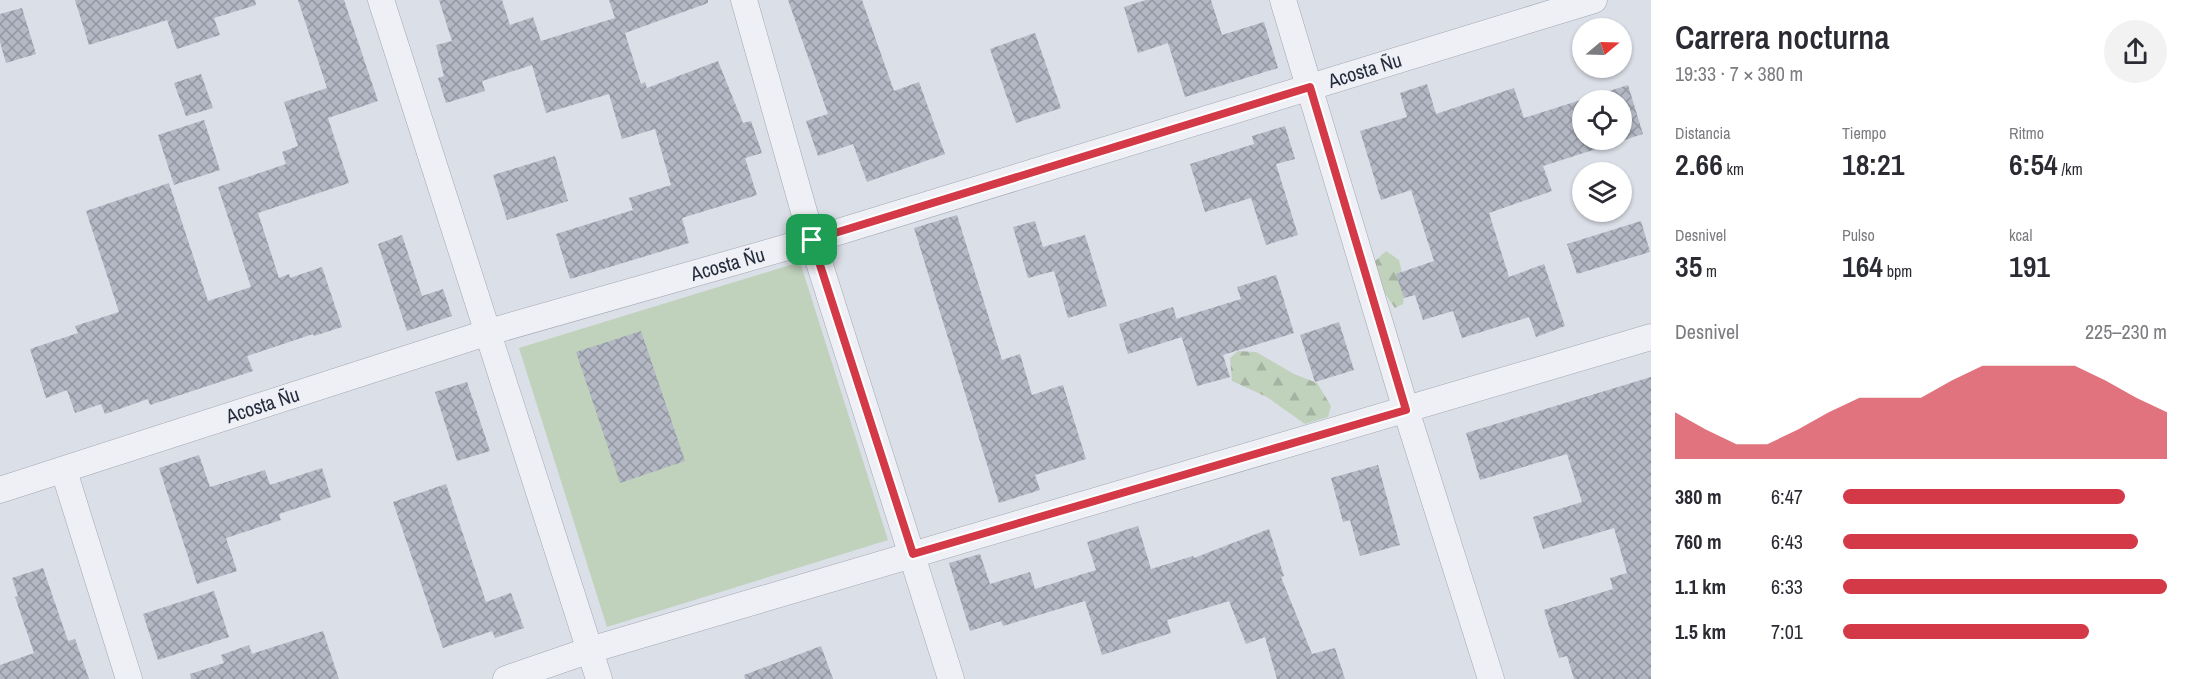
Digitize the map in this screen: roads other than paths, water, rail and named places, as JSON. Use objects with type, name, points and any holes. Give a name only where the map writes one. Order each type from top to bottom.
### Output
[{"type":"street","points":[[381,0],[599,679]]},
{"type":"street","points":[[744,0],[812,240],[951,679]]},
{"type":"street","points":[[1283,0],[1406,410],[1491,679]]},
{"type":"street","name":"Acosta Ñu","points":[[0,490],[489,332],[812,240],[1594,0]]},
{"type":"street","points":[[506,679],[590,650],[1651,338]]},
{"type":"street","points":[[64,471],[129,679]]}]
